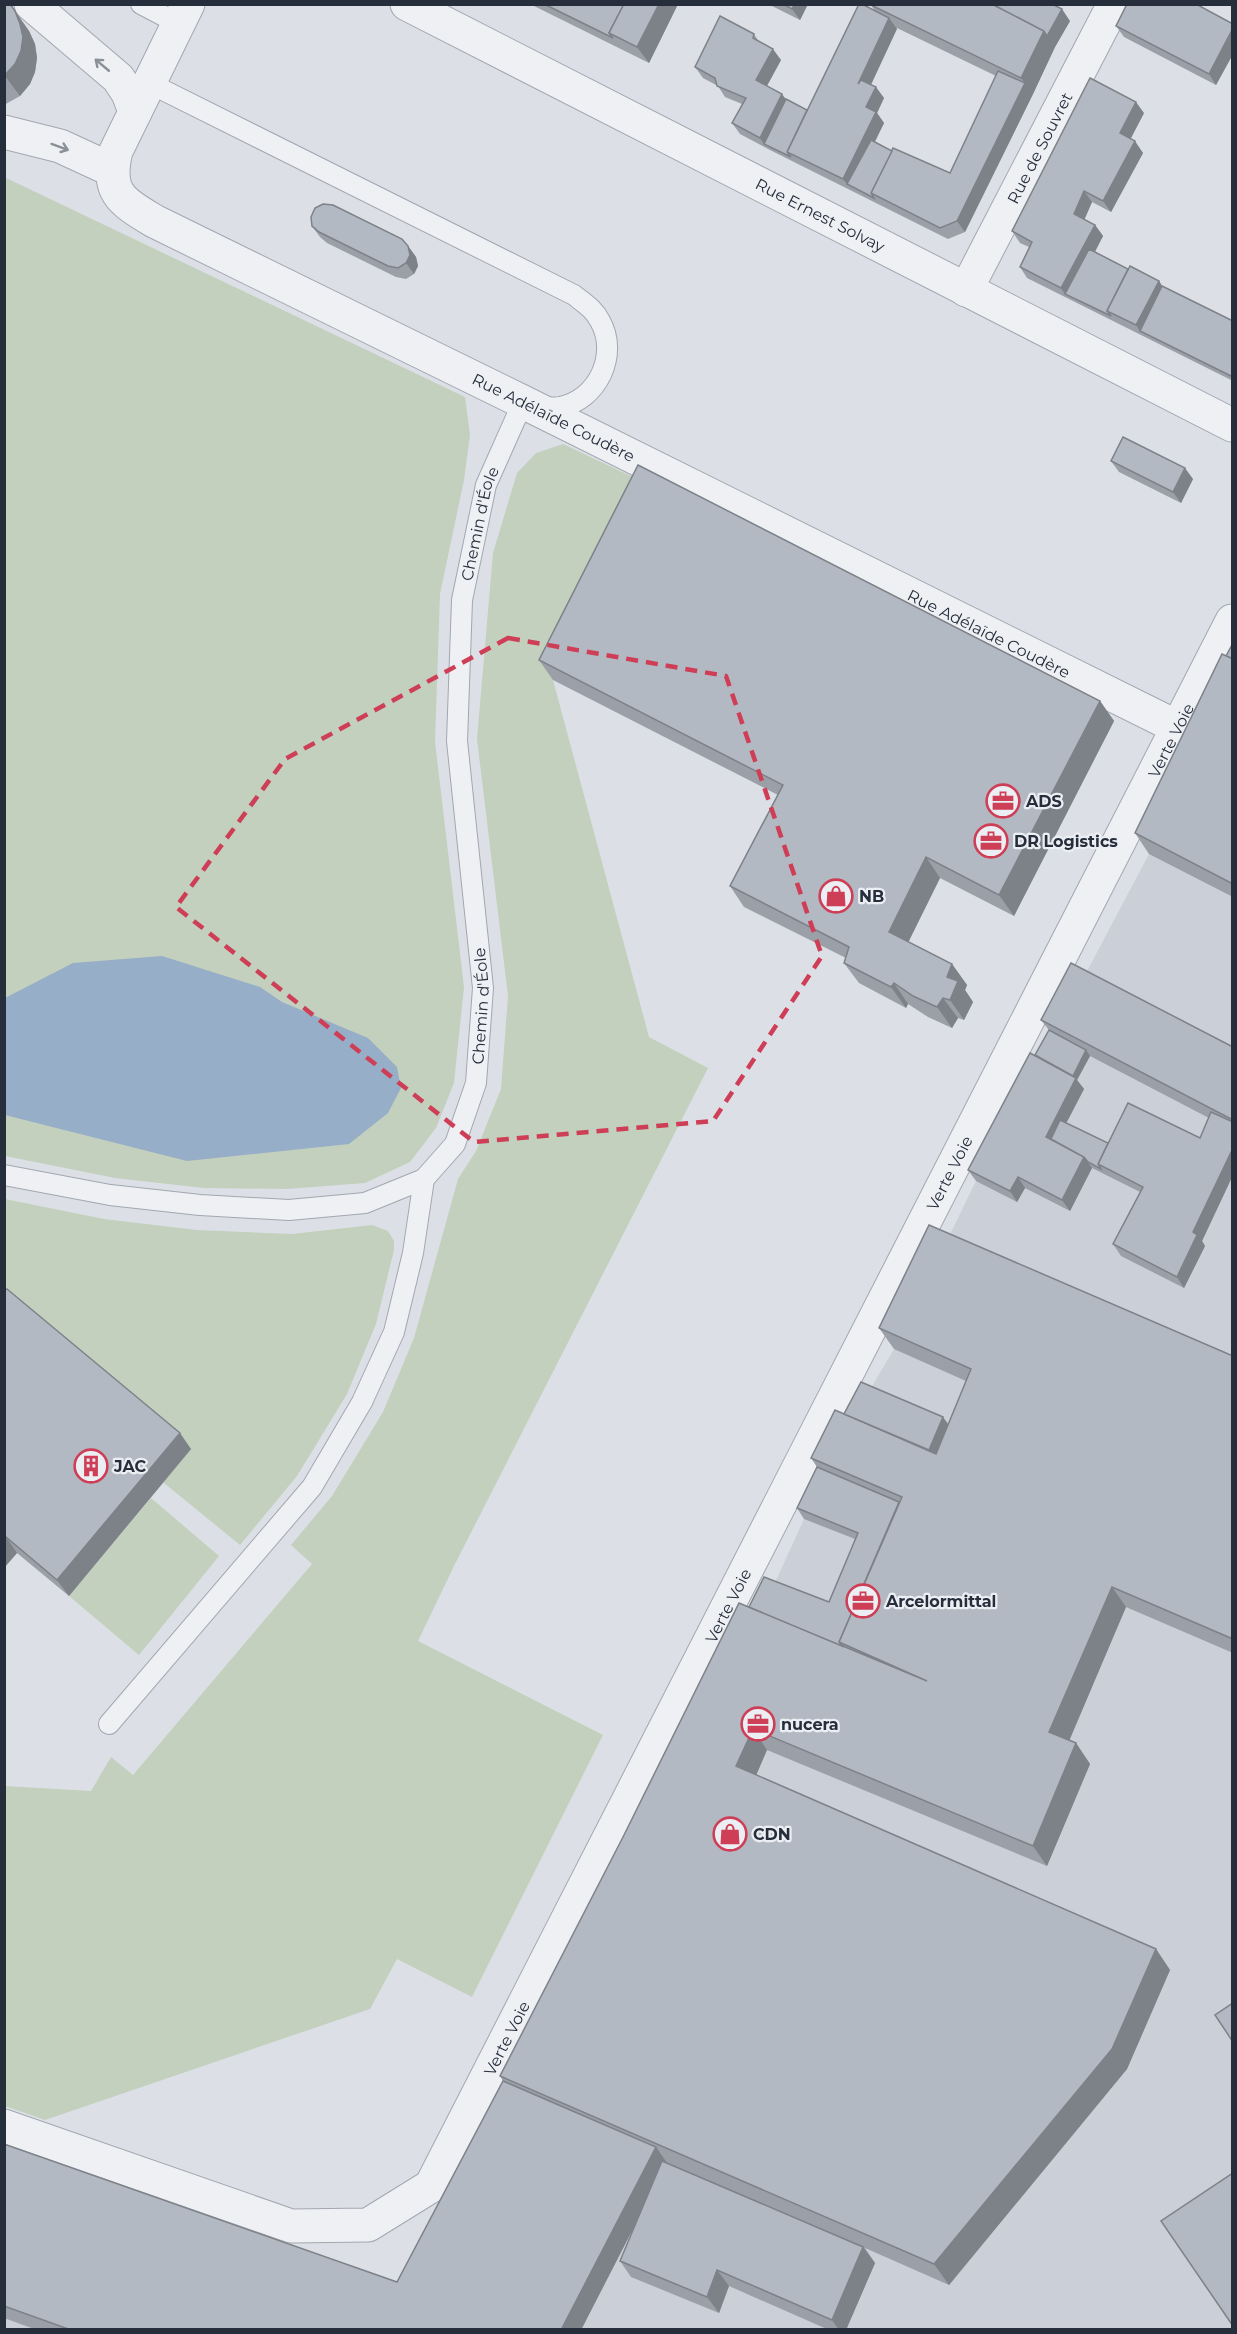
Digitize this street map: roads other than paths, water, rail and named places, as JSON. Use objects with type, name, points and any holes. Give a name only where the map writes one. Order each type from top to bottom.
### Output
[{"type":"street","points":[[31,4],[118,78],[128,93],[135,112]]},
{"type":"street","name":"Rue Ernest Solvay","points":[[407,4],[1233,425]]},
{"type":"street","name":"Rue de Souvret","points":[[966,290],[1114,4]]},
{"type":"street","points":[[4,132],[60,146],[112,170],[116,151],[184,14]]},
{"type":"street","name":"Rue Adélaïde Coudère","points":[[112,170],[117,192],[126,204],[154,221],[524,402],[1177,727]]},
{"type":"street","name":"Verte Voie","points":[[4,2126],[291,2226],[368,2225],[431,2186],[1233,621]]},
{"type":"lane","points":[[141,4],[184,14]]},
{"type":"lane","points":[[149,83],[574,296],[589,306],[600,321],[607,338],[607,356],[602,374],[591,389],[577,401],[560,407],[541,408],[524,402]]},
{"type":"lane","name":"Chemin d'Éole","points":[[4,1175],[110,1195],[200,1206],[289,1210],[365,1203],[424,1179],[455,1144],[476,1083],[483,988],[457,741],[462,600],[486,485],[524,402]]},
{"type":"lane","points":[[109,1724],[312,1487],[362,1402],[394,1332],[413,1253],[424,1179]]},
{"type":"water","points":[[162,956],[260,987],[282,1002],[368,1038],[397,1067],[401,1088],[388,1113],[349,1144],[187,1161],[5,1115],[5,998],[73,963]]},
{"type":"place","name":"ADS","points":[[1003,801]]},
{"type":"place","name":"DR Logistics","points":[[991,841]]},
{"type":"place","name":"NB","points":[[836,896]]},
{"type":"place","name":"JAC","points":[[91,1466]]},
{"type":"place","name":"Arcelormittal","points":[[863,1601]]},
{"type":"place","name":"nucera","points":[[758,1724]]},
{"type":"place","name":"CDN","points":[[730,1834]]}]
